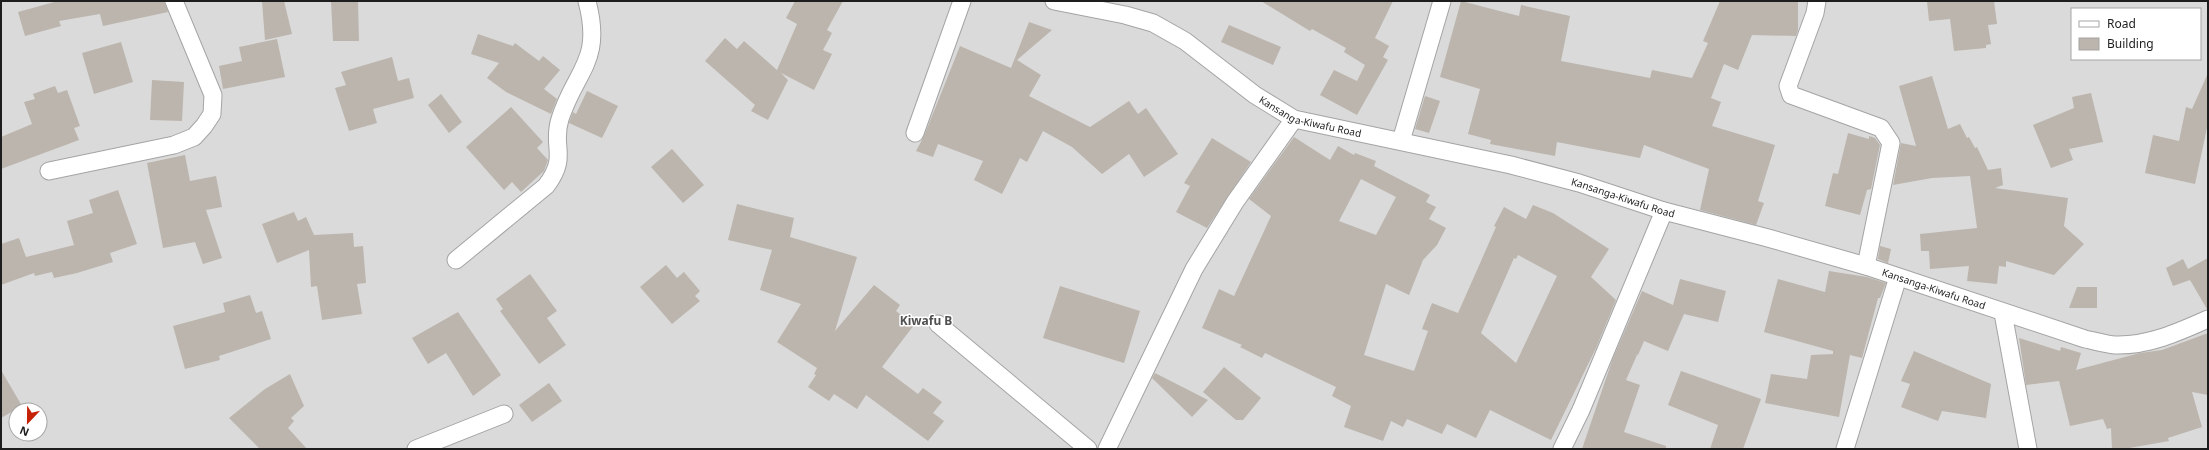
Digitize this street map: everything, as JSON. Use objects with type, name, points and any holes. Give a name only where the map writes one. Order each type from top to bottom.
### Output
[{"type":"street","points":[[49,171],[174,145],[194,137],[204,126],[212,114],[213,95],[174,1]]},
{"type":"street","points":[[456,260],[546,186],[556,173],[559,157],[559,120],[589,60],[593,37],[592,18],[587,1]]},
{"type":"street","points":[[915,133],[962,1]]},
{"type":"street","name":"Kansanga-Kiwafu Road","points":[[1054,1],[1126,15],[1153,23],[1185,41],[1255,95],[1294,119],[1510,165],[1579,183],[1664,211],[1768,238],[1866,266],[2003,313],[2085,339],[2115,345],[2144,342],[2173,334],[2208,319]]},
{"type":"street","points":[[1401,141],[1442,1]]},
{"type":"street","points":[[1817,1],[1815,13],[1788,86],[1791,95],[1881,128],[1891,143],[1866,266]]},
{"type":"street","points":[[1107,449],[1194,269],[1236,202],[1294,119]]},
{"type":"street","points":[[1562,449],[1581,410],[1664,211]]},
{"type":"street","points":[[1845,449],[1898,277]]},
{"type":"street","points":[[2003,313],[2028,449]]},
{"type":"street","points":[[938,324],[1088,449]]},
{"type":"street","points":[[416,449],[504,414]]},
{"type":"shaded area","points":[[1,1],[2208,1],[2208,449],[1,449]]},
{"type":"building","points":[[58,1],[164,1],[168,12],[103,26],[100,14],[59,21],[61,26],[25,36],[18,12]]},
{"type":"building","points":[[262,1],[284,1],[292,34],[265,40]]},
{"type":"building","points":[[331,1],[358,1],[359,41],[333,41]]},
{"type":"building","points":[[795,1],[843,1],[827,30],[832,33],[823,50],[832,54],[814,90],[781,73],[788,80],[768,120],[751,111],[755,105],[705,61],[725,38],[737,49],[744,41],[777,70],[797,24],[786,18]]},
{"type":"building","points":[[1261,1],[1393,1],[1375,38],[1389,46],[1383,57],[1388,60],[1357,115],[1320,95],[1334,70],[1357,81],[1365,65],[1344,52],[1346,48],[1312,29],[1310,31]]},
{"type":"building","points":[[1461,1],[1519,16],[1521,5],[1570,16],[1561,61],[1650,78],[1652,70],[1692,78],[1708,43],[1703,41],[1720,1],[1798,2],[1798,30],[1796,36],[1752,35],[1738,70],[1724,64],[1711,98],[1721,102],[1712,126],[1775,145],[1758,201],[1764,203],[1756,225],[1700,210],[1709,169],[1644,145],[1640,158],[1557,142],[1555,156],[1490,144],[1491,140],[1468,134],[1480,89],[1440,77]]},
{"type":"building","points":[[1927,1],[1994,1],[1997,24],[1988,25],[1991,44],[1986,45],[1986,48],[1954,51],[1950,19],[1929,21]]},
{"type":"building","points":[[1029,22],[1052,30],[1017,60],[1041,75],[1029,96],[1090,127],[1129,101],[1138,114],[1146,108],[1178,154],[1144,177],[1129,154],[1102,174],[1072,147],[1043,131],[1027,162],[1020,158],[1002,194],[974,180],[983,161],[938,144],[933,157],[916,151],[924,136],[960,46],[1011,68]]},
{"type":"building","points":[[1229,25],[1281,47],[1273,65],[1221,42]]},
{"type":"building","points":[[478,34],[513,46],[515,43],[539,61],[543,56],[560,70],[544,89],[557,99],[551,114],[506,92],[487,78],[499,63],[471,54]]},
{"type":"building","points":[[277,39],[285,77],[223,89],[219,66],[242,61],[239,47]]},
{"type":"building","points":[[121,42],[133,82],[94,94],[82,53]]},
{"type":"building","points":[[392,57],[398,81],[409,78],[414,98],[373,109],[377,123],[349,131],[335,88],[346,85],[341,72]]},
{"type":"building","points":[[2208,73],[2208,123],[2195,184],[2145,173],[2153,135],[2179,141],[2186,107],[2192,109]]},
{"type":"building","points":[[1932,76],[1948,129],[1960,124],[1967,138],[1969,137],[1975,148],[1977,147],[1988,170],[2001,168],[2003,185],[1995,188],[2068,198],[2064,226],[2084,244],[2054,275],[2006,261],[2006,267],[1999,266],[1997,284],[1967,281],[1969,266],[1930,269],[1929,251],[1921,251],[1920,234],[1977,228],[1970,176],[1932,178],[1893,185],[1901,143],[1916,146],[1899,86]]},
{"type":"building","points":[[152,80],[184,82],[182,121],[150,120]]},
{"type":"building","points":[[55,86],[58,93],[67,90],[80,126],[74,128],[79,140],[1,169],[1,137],[32,124],[24,102],[35,99],[33,94]]},
{"type":"building","points":[[587,91],[618,106],[602,138],[569,123],[573,112],[576,114]]},
{"type":"building","points":[[2091,93],[2103,142],[2069,149],[2073,160],[2051,168],[2033,125],[2074,108],[2072,97]]},
{"type":"building","points":[[441,94],[462,122],[449,133],[428,105]]},
{"type":"building","points":[[1425,96],[1440,101],[1429,133],[1415,129]]},
{"type":"building","points":[[511,107],[543,142],[537,148],[548,160],[544,171],[521,192],[512,182],[504,190],[466,147]]},
{"type":"building","points":[[1848,133],[1869,139],[1869,136],[1875,138],[1880,145],[1871,189],[1867,190],[1860,215],[1825,206],[1833,173],[1838,174]]},
{"type":"building","points":[[1294,137],[1330,160],[1338,146],[1354,155],[1355,153],[1376,161],[1374,166],[1430,195],[1426,202],[1436,207],[1429,219],[1446,228],[1437,245],[1423,260],[1409,295],[1386,284],[1364,355],[1414,371],[1428,331],[1422,329],[1432,303],[1458,313],[1496,227],[1494,226],[1504,207],[1526,219],[1533,205],[1553,213],[1609,249],[1591,277],[1616,300],[1596,348],[1551,440],[1490,410],[1476,438],[1447,424],[1442,434],[1407,419],[1403,427],[1391,421],[1383,441],[1344,427],[1351,406],[1332,396],[1336,387],[1265,353],[1262,358],[1240,347],[1242,345],[1202,328],[1219,289],[1234,296],[1271,216],[1249,199]],"holes":[[[1361,179],[1396,197],[1376,235],[1339,221]],[[1518,255],[1557,276],[1516,363],[1481,333],[1514,258],[1516,259]]]},
{"type":"building","points":[[1212,138],[1251,162],[1207,228],[1176,212],[1190,186],[1184,183]]},
{"type":"building","points":[[672,149],[704,185],[683,203],[651,167]]},
{"type":"building","points":[[185,155],[190,181],[216,176],[222,207],[206,210],[222,258],[203,264],[195,242],[163,248],[147,163]]},
{"type":"building","points":[[118,190],[137,244],[110,253],[113,262],[77,273],[54,278],[52,272],[35,276],[34,273],[1,285],[1,244],[19,238],[26,257],[74,245],[67,221],[93,213],[89,200]]},
{"type":"building","points":[[737,204],[794,218],[790,237],[857,257],[835,331],[874,285],[900,305],[896,311],[914,325],[882,367],[918,394],[923,388],[942,402],[933,413],[944,421],[928,441],[866,395],[857,409],[834,394],[829,401],[808,387],[816,375],[814,374],[817,368],[777,342],[801,304],[760,290],[772,250],[728,240]]},
{"type":"building","points":[[294,212],[298,221],[306,217],[314,235],[353,233],[354,247],[363,246],[366,283],[357,284],[362,314],[322,320],[317,286],[311,287],[309,250],[277,263],[262,224]]},
{"type":"building","points":[[1880,246],[1891,249],[1888,263],[1878,259]]},
{"type":"building","points":[[2208,258],[2207,309],[2190,280],[2173,286],[2166,268],[2183,259],[2188,269]]},
{"type":"building","points":[[666,265],[677,278],[684,272],[700,291],[695,296],[700,301],[672,324],[640,287]]},
{"type":"building","points":[[1829,271],[1867,277],[1886,283],[1880,298],[1878,298],[1862,358],[1850,355],[1839,417],[1765,403],[1771,374],[1807,379],[1811,355],[1833,354],[1833,351],[1764,332],[1778,279],[1825,292]]},
{"type":"building","points":[[530,274],[557,311],[547,318],[566,345],[539,364],[500,311],[503,309],[496,299]]},
{"type":"building","points":[[1680,279],[1726,291],[1718,322],[1684,314],[1668,351],[1644,341],[1638,355],[1634,354],[1637,355],[1626,380],[1640,385],[1624,432],[1666,446],[1666,449],[1582,449],[1613,358],[1642,291],[1673,305]]},
{"type":"building","points":[[1060,286],[1140,311],[1124,363],[1043,338]]},
{"type":"building","points":[[2077,287],[2097,287],[2097,308],[2069,308]]},
{"type":"building","points":[[250,295],[256,313],[262,311],[271,339],[219,356],[220,360],[185,369],[173,326],[225,312],[223,303]]},
{"type":"building","points":[[458,312],[501,375],[473,396],[446,353],[428,364],[412,338]]},
{"type":"building","points":[[2208,333],[2208,395],[2192,392],[2202,427],[2168,438],[2169,441],[2124,449],[2112,449],[2111,428],[2107,429],[2103,419],[2070,426],[2059,381],[2026,385],[2019,338],[2060,351],[2061,347],[2081,353],[2076,370],[2140,353],[2162,350]]},
{"type":"building","points":[[1914,351],[1991,384],[1986,418],[1942,411],[1938,421],[1901,407],[1910,384],[1901,381]]},
{"type":"building","points":[[1224,367],[1261,398],[1243,420],[1236,420],[1203,392]]},
{"type":"building","points":[[1,370],[20,402],[8,402],[8,414],[1,418]]},
{"type":"building","points":[[1681,371],[1761,399],[1743,449],[1710,449],[1718,425],[1668,405]]},
{"type":"building","points":[[1155,373],[1208,400],[1192,417],[1152,378]]},
{"type":"building","points":[[290,374],[304,406],[291,418],[294,421],[288,428],[307,449],[260,449],[229,418],[265,389]]},
{"type":"building","points":[[549,383],[562,401],[532,422],[519,405]]},
{"type":"district","name":"Kiwafu B","points":[[926,321]]}]
